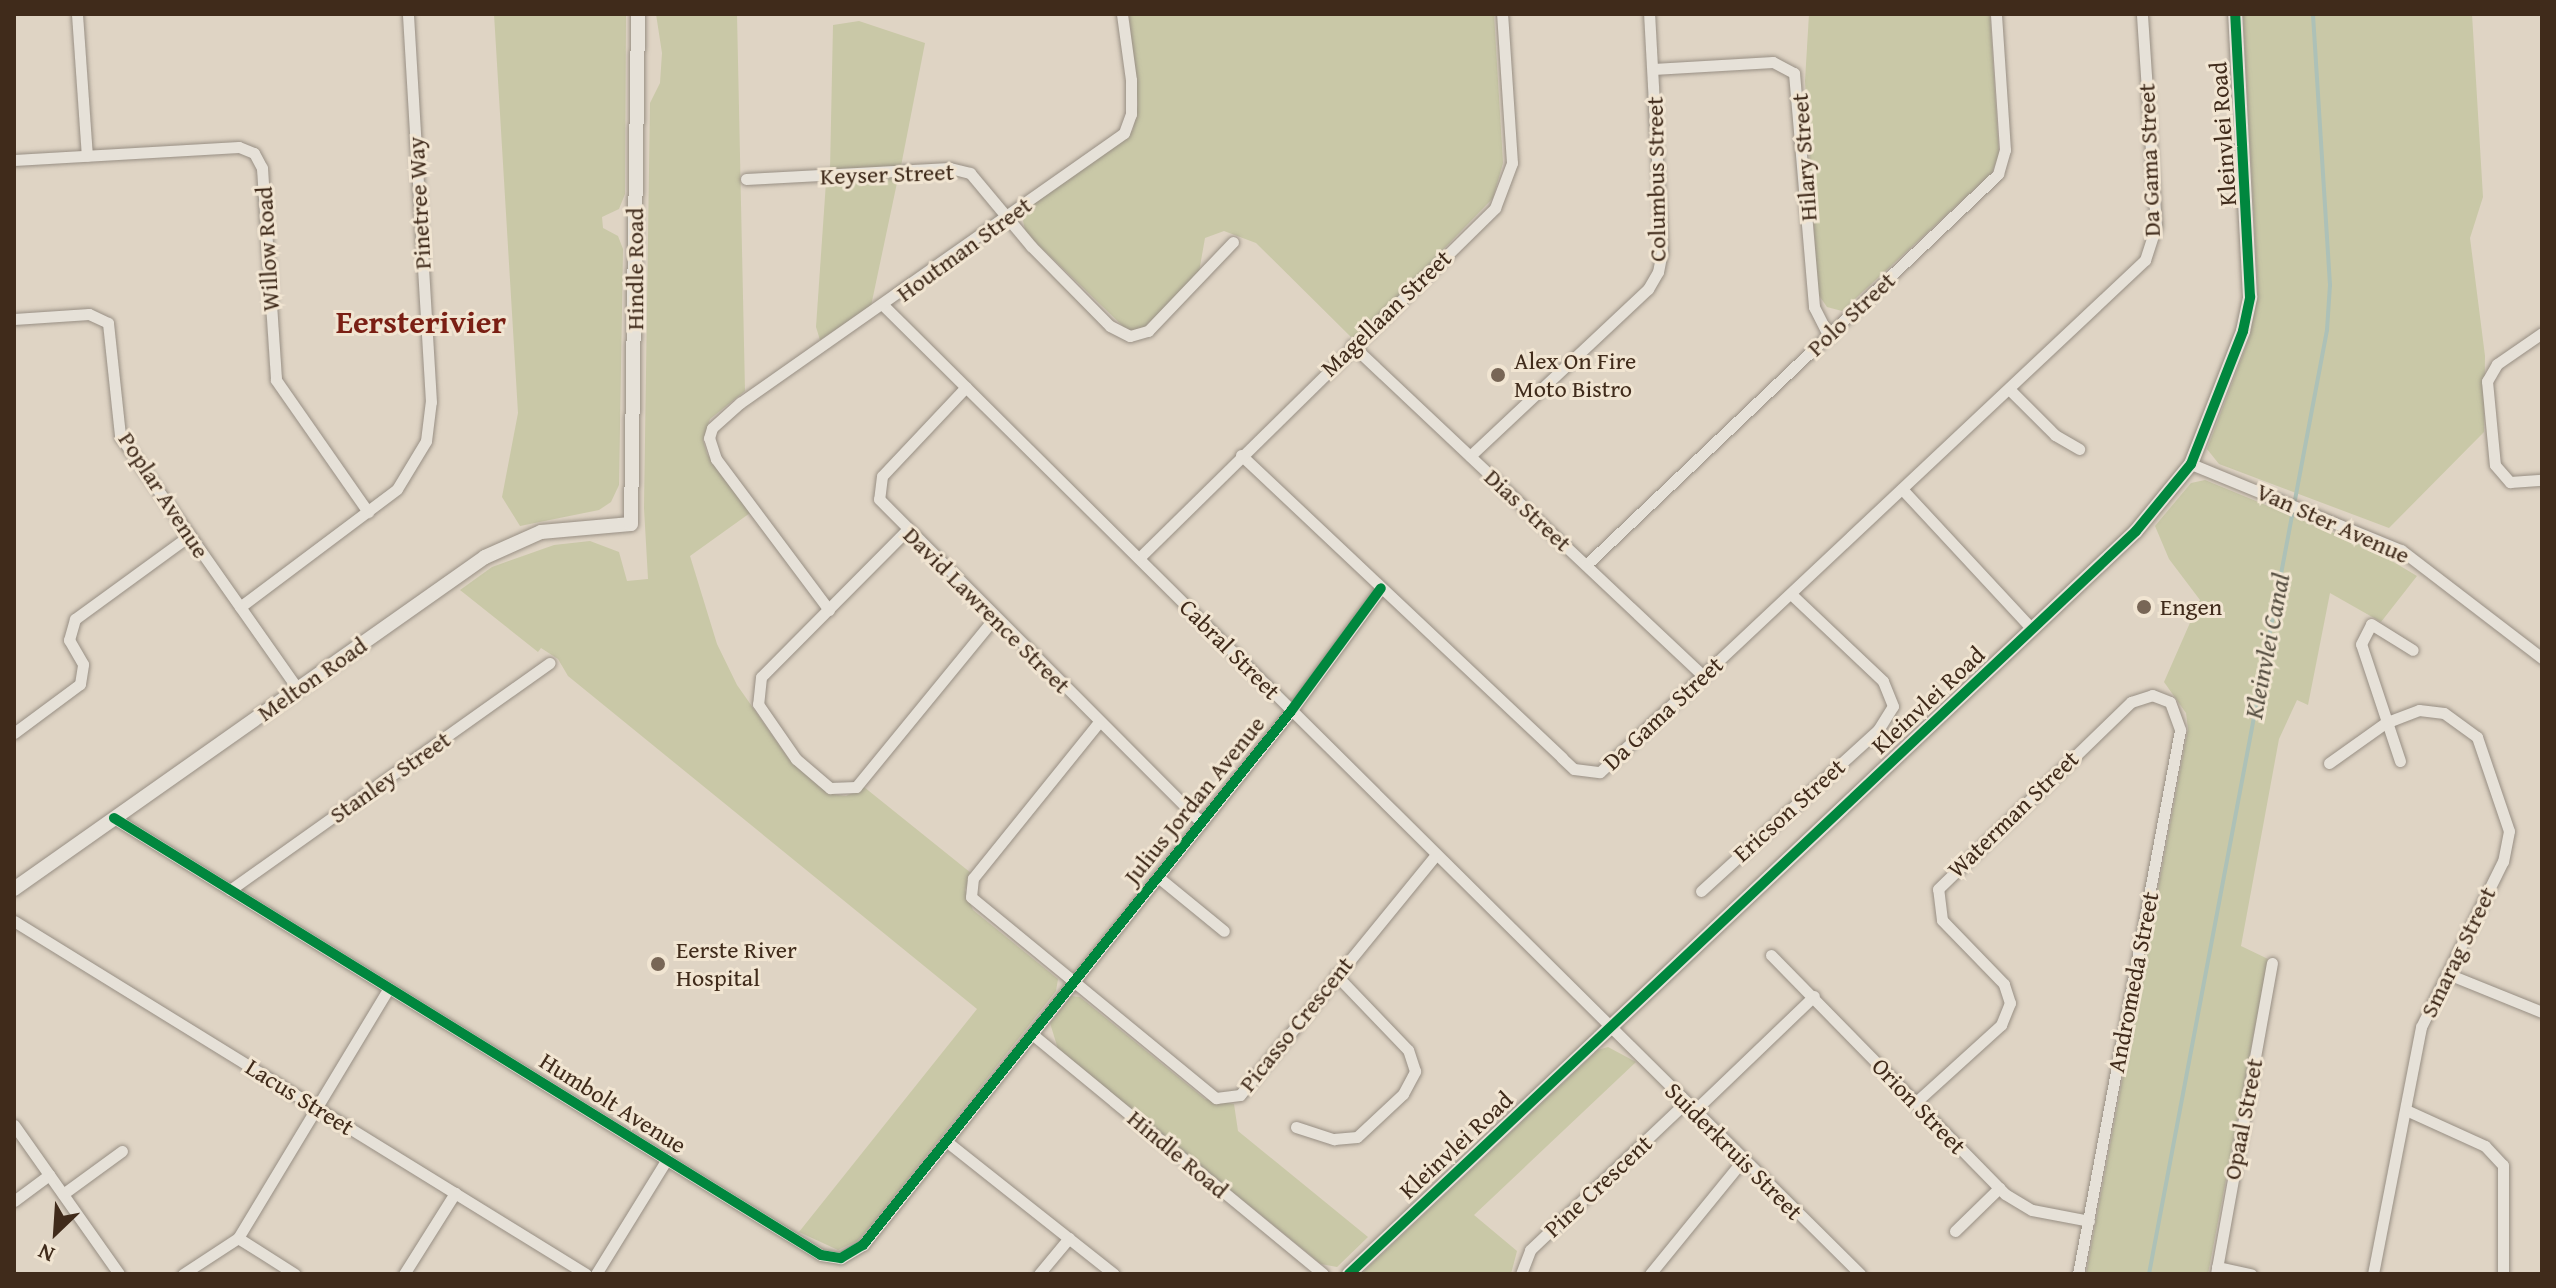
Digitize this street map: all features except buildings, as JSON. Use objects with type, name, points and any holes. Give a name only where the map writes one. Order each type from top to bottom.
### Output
[{"type":"street","points":[[77,14],[87,156]]},
{"type":"street","name":"Pinetree Way","points":[[240,607],[368,512],[415,466],[431,415],[408,14]]},
{"type":"street","name":"Hindle Road","points":[[631,524],[638,14]]},
{"type":"street","name":"Houtman Street","points":[[829,610],[716,459],[709,438],[729,411],[884,306],[1114,141],[1129,125],[1131,80],[1122,14]]},
{"type":"street","name":"Magellaan Street","points":[[1139,558],[1503,196],[1512,163],[1502,14]]},
{"type":"street","name":"Columbus Street","points":[[1470,456],[1648,289],[1658,272],[1662,252],[1649,14]]},
{"type":"street","name":"Polo Street","points":[[1586,565],[1829,336],[2002,167],[1996,14]]},
{"type":"street","name":"Da Gama Street","points":[[1241,455],[1562,758],[1590,774],[1611,767],[1703,676],[2139,267],[2153,244],[2142,14]]},
{"type":"street","name":"Kleinvlei Road","points":[[1349,1274],[2136,531],[2191,464],[2243,331],[2250,297],[2235,14]]},
{"type":"street","name":"Hilary Street","points":[[1653,69],[1773,62],[1794,73],[1814,307],[1829,336]]},
{"type":"street","name":"Willow Road","points":[[14,160],[239,147],[258,158],[276,380],[368,512]]},
{"type":"street","name":"Keyser Street","points":[[746,179],[960,170],[979,180],[1007,218],[1110,326],[1130,336],[1148,331],[1233,242]]},
{"type":"street","name":"Cabral Street","points":[[884,306],[1609,1027]]},
{"type":"street","name":"Poplar Avenue","points":[[14,319],[89,314],[108,323],[120,436],[298,689]]},
{"type":"street","points":[[2542,333],[2497,364],[2487,381],[2495,465],[2510,482],[2542,480]]},
{"type":"street","name":"Dias Street","points":[[1352,345],[1703,676]]},
{"type":"street","name":"David Lawrence Street","points":[[966,387],[879,481],[879,499],[1201,822]]},
{"type":"street","points":[[2009,389],[2055,435],[2079,449]]},
{"type":"street","name":"Van Ster Avenue","points":[[2191,464],[2322,515],[2424,564],[2542,658]]},
{"type":"street","points":[[1902,489],[2032,629]]},
{"type":"street","name":"Melton Road","points":[[14,889],[503,547],[557,528],[631,524]]},
{"type":"street","points":[[907,530],[761,677],[756,695],[763,714],[796,759],[830,788],[843,791],[861,782],[995,617]]},
{"type":"street","points":[[14,733],[80,684],[83,664],[69,640],[75,619],[190,535]]},
{"type":"street","name":"Julius Jordan Avenue","points":[[1032,1034],[1291,711],[1381,588]]},
{"type":"street","name":"Ericson Street","points":[[1701,891],[1878,730],[1893,706],[1890,691],[1791,594]]},
{"type":"street","points":[[2400,761],[2362,658],[2363,639],[2371,624],[2413,650]]},
{"type":"street","name":"Stanley Street","points":[[230,890],[550,663]]},
{"type":"street","name":"Waterman Street","points":[[1916,1102],[2001,1025],[2010,1003],[2004,984],[1942,920],[1938,889],[2131,702],[2138,697],[2162,697]]},
{"type":"street","name":"Andromeda Street","points":[[2078,1274],[2180,730],[2175,709],[2162,697]]},
{"type":"street","name":"Smarag Street","points":[[2329,763],[2385,723],[2429,710],[2466,726],[2482,746],[2509,831],[2503,861],[2421,1027],[2373,1274]]},
{"type":"street","name":"Picasso Crescent","points":[[1099,722],[971,885],[973,902],[1208,1094],[1227,1099],[1240,1095],[1436,855]]},
{"type":"street","name":"Humbolt Avenue","points":[[114,818],[821,1255],[841,1258],[859,1250],[1032,1034]]},
{"type":"street","points":[[1158,877],[1224,931]]},
{"type":"street","name":"Lacus Street","points":[[14,921],[586,1274]]},
{"type":"street","name":"Orion Street","points":[[1771,955],[1999,1188],[2032,1210],[2089,1221]]},
{"type":"street","name":"Opaal Street","points":[[2216,1271],[2272,963]]},
{"type":"street","points":[[2448,974],[2542,1012]]},
{"type":"street","points":[[1296,1127],[1334,1139],[1357,1137],[1403,1094],[1415,1071],[1408,1050],[1336,975]]},
{"type":"street","points":[[183,1274],[238,1238],[389,988]]},
{"type":"street","name":"Pine Crescent","points":[[1521,1274],[1530,1250],[1814,996]]},
{"type":"street","name":"Suiderkruis Street","points":[[1609,1027],[1860,1274]]},
{"type":"street","name":"Hindle Road","points":[[1032,1034],[1323,1274]]},
{"type":"street","points":[[2406,1110],[2485,1146],[2503,1165],[2503,1274]]},
{"type":"street","points":[[14,1125],[119,1274]]},
{"type":"street","points":[[946,1141],[1114,1274]]},
{"type":"street","points":[[63,1194],[122,1151]]},
{"type":"street","points":[[596,1274],[667,1159]]},
{"type":"street","points":[[1650,1274],[1743,1160]]},
{"type":"street","points":[[14,1201],[49,1175]]},
{"type":"street","points":[[1955,1231],[1999,1188]]},
{"type":"street","points":[[404,1274],[455,1193]]},
{"type":"street","points":[[238,1238],[295,1274]]},
{"type":"street","points":[[1039,1274],[1069,1238]]},
{"type":"street","points":[[1839,1274],[1848,1263]]},
{"type":"street","points":[[2216,1271],[2251,1274]]},
{"type":"green space","points":[[494,14],[626,14],[625,194],[619,209],[602,217],[603,228],[618,236],[623,249],[619,485],[611,502],[599,510],[520,526],[502,497],[518,413]]},
{"type":"green space","points":[[656,14],[737,14],[745,391],[710,419],[703,440],[707,454],[750,513],[690,556],[717,644],[737,685],[791,762],[832,794],[846,796],[864,787],[971,873],[965,890],[973,910],[1058,979],[1056,991],[872,1224],[857,1241],[838,1250],[799,1232],[977,1009],[568,676],[558,659],[541,648],[538,652],[460,590],[492,567],[554,545],[590,541],[619,552],[627,581],[648,579],[644,508],[650,103],[660,83],[662,53]]},
{"type":"green space","points":[[1129,14],[1494,14],[1503,163],[1493,198],[1355,341],[1256,243],[1224,231],[1205,238],[1199,272],[1144,328],[1128,331],[1026,233],[1023,221],[1028,208],[1133,130],[1138,104]]},
{"type":"green space","points":[[1809,14],[1990,14],[1999,154],[1992,173],[1842,311],[1827,307],[1818,294],[1805,81]]},
{"type":"green space","points":[[2243,14],[2472,14],[2483,197],[2470,238],[2485,356],[2484,432],[2389,528],[2219,464],[2207,449],[2250,336],[2258,293]]},
{"type":"green space","points":[[859,21],[925,43],[901,166],[830,170],[833,25]]},
{"type":"green space","points":[[898,178],[871,306],[820,340],[816,327],[826,182]]},
{"type":"green space","points":[[2205,480],[2370,548],[2417,576],[2381,622],[2330,593],[2308,705],[2297,700],[2279,739],[2241,946],[2268,959],[2208,1274],[2086,1274],[2188,729],[2186,713],[2164,682],[2200,600],[2169,559],[2155,526],[2191,483]]},
{"type":"green space","points":[[1071,996],[1080,997],[1205,1099],[1234,1104],[1238,1131],[1368,1237],[1337,1267],[1321,1264],[1058,1049],[1050,1023]]},
{"type":"green space","points":[[1608,1047],[1636,1062],[1474,1215],[1517,1251],[1511,1274],[1361,1274],[1598,1050]]},
{"type":"waterway","name":"Kleinvlei Canal","points":[[2149,1274],[2327,330],[2330,285],[2313,14]]},
{"type":"cycle path","points":[[1349,1274],[2136,531],[2191,464],[2243,331],[2250,297],[2235,14]]},
{"type":"cycle path","points":[[114,818],[821,1255],[841,1258],[863,1245],[1291,711],[1381,588]]},
{"type":"place","name":"Alex On Fire Moto Bistro","points":[[1498,375]]},
{"type":"place","name":"Engen","points":[[2144,607]]},
{"type":"place","name":"Eerste River Hospital","points":[[658,964]]},
{"type":"district","name":"Eersterivier","points":[[421,322]]}]
